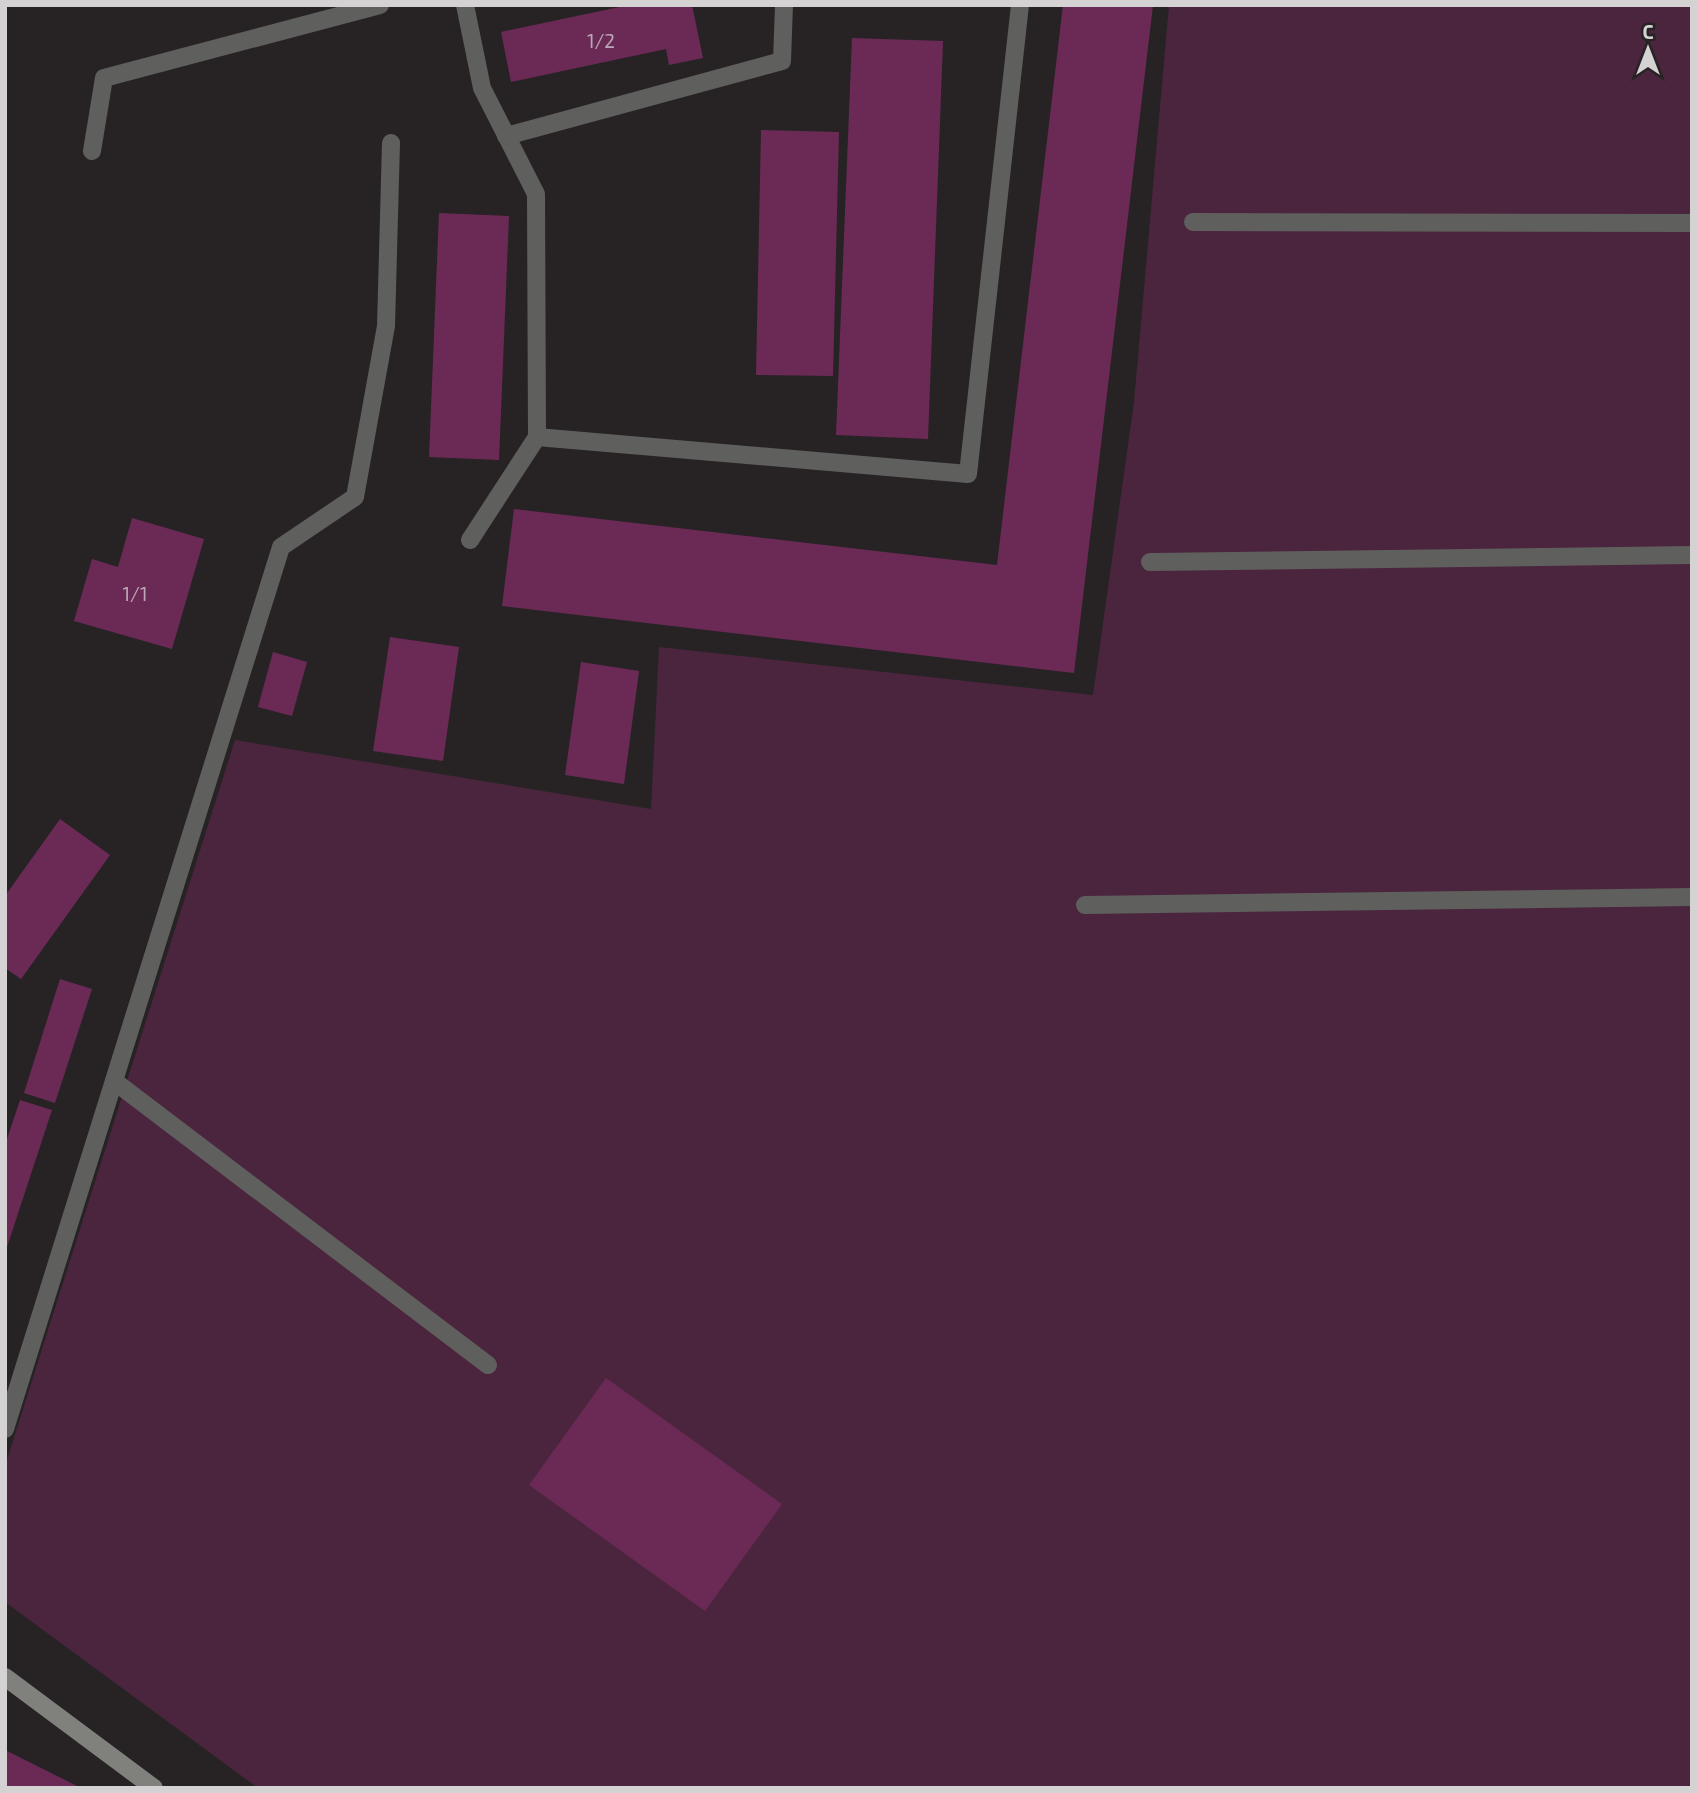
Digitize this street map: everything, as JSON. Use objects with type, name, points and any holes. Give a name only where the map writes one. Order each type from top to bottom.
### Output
[{"type":"street","points":[[5,1677],[154,1788]]},
{"type":"lane","points":[[92,151],[104,78],[380,5]]},
{"type":"lane","points":[[466,5],[482,88],[536,194],[537,437],[470,540]]},
{"type":"lane","points":[[506,136],[782,61],[784,5]]},
{"type":"lane","points":[[537,437],[968,474],[1020,5]]},
{"type":"lane","points":[[5,1429],[281,547],[355,497],[386,326],[391,143]]},
{"type":"lane","points":[[1193,222],[1692,223]]},
{"type":"lane","points":[[1150,562],[1692,555]]},
{"type":"lane","points":[[1085,905],[1692,897]]},
{"type":"lane","points":[[114,1081],[488,1365]]},
{"type":"shaded area","points":[[1169,5],[1692,5],[1692,1788],[258,1788],[5,1602],[5,1466],[235,740],[651,809],[659,647],[1093,695],[1134,402]]},
{"type":"building","points":[[629,5],[692,5],[703,58],[669,65],[666,49],[511,82],[501,32]]},
{"type":"building","points":[[1063,5],[1153,5],[1074,673],[502,606],[514,509],[997,565]]},
{"type":"building","points":[[852,38],[943,41],[928,439],[836,435]]},
{"type":"building","points":[[761,130],[839,132],[833,376],[756,375]]},
{"type":"building","points":[[439,213],[509,216],[499,460],[429,457]]},
{"type":"building","points":[[132,518],[204,539],[172,649],[74,621],[92,559],[118,567]]},
{"type":"building","points":[[390,637],[459,647],[443,761],[373,751]]},
{"type":"building","points":[[273,652],[307,662],[292,716],[258,707]]},
{"type":"building","points":[[581,662],[639,671],[624,784],[565,775]]},
{"type":"building","points":[[60,819],[110,855],[21,979],[5,968],[5,896]]},
{"type":"building","points":[[60,979],[92,989],[55,1103],[24,1093]]},
{"type":"building","points":[[20,1100],[52,1110],[6,1250],[5,1145]]},
{"type":"building","points":[[606,1378],[782,1504],[705,1611],[529,1485]]},
{"type":"building","points":[[5,1750],[81,1788],[5,1788]]}]
